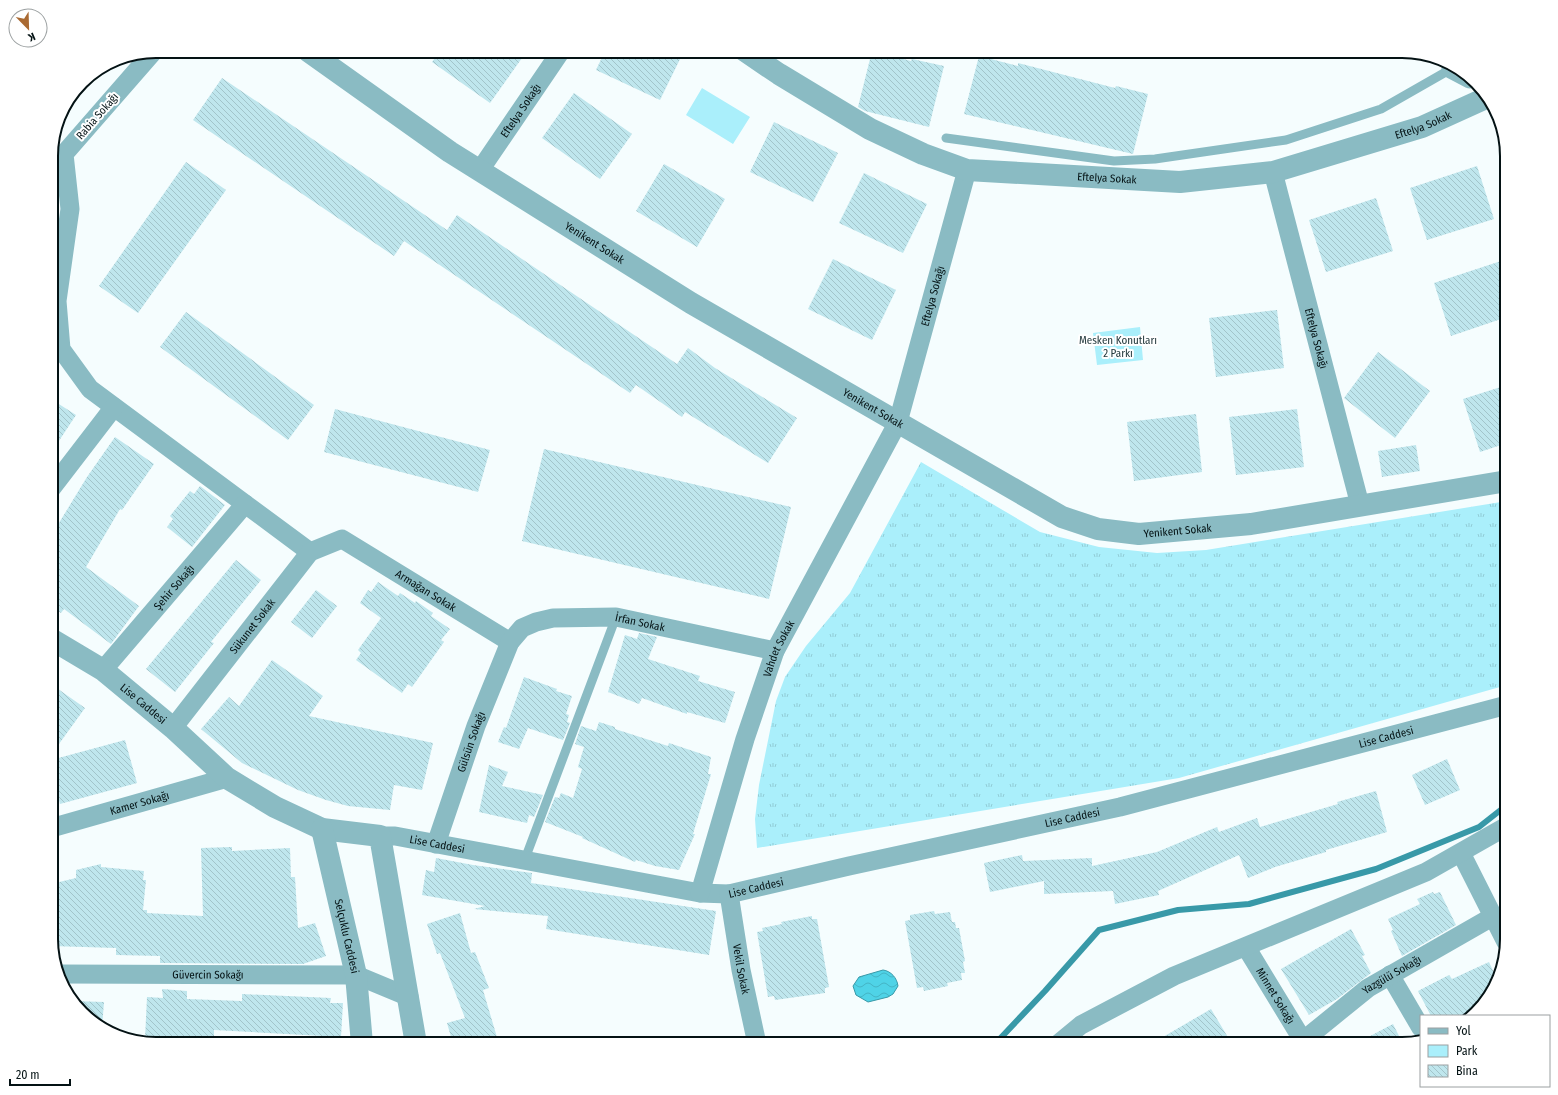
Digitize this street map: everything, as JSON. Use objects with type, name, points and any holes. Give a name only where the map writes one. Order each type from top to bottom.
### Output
[{"type":"street","name":"Yenikent Sokak","points":[[318,58],[387,108],[480,170],[691,303],[1062,517],[1098,529],[1139,534],[1251,524],[1500,482]]},
{"type":"street","name":"Eftelya Sokağı","points":[[480,170],[551,58]]},
{"type":"street","name":"Eftelya Sokak","points":[[755,58],[870,129],[924,154],[967,170],[1180,182],[1273,172],[1422,127],[1482,100]]},
{"type":"street","name":"Rabia Sokağı","points":[[58,294],[70,209],[64,154],[147,59]]},
{"type":"street","name":"Eftelya Sokağı","points":[[898,422],[967,170]]},
{"type":"street","name":"Eftelya Sokağı","points":[[1273,172],[1360,505]]},
{"type":"street","name":"Rabia Sokağı","points":[[58,313],[61,349],[90,389],[310,552]]},
{"type":"street","points":[[58,480],[114,407]]},
{"type":"street","name":"Vahdet Sokak","points":[[700,892],[745,739],[775,651],[898,422]]},
{"type":"street","name":"Şehir Sokağı","points":[[103,670],[245,504]]},
{"type":"street","name":"Sükunet Sokak","points":[[173,728],[310,552],[342,539]]},
{"type":"street","name":"Armağan Sokak","points":[[342,539],[510,642]]},
{"type":"street","name":"İrfan Sokak","points":[[510,642],[522,628],[542,621],[568,617],[616,617],[775,651]]},
{"type":"street","name":"Gülsün Sokağı","points":[[436,844],[476,726],[510,642]]},
{"type":"street","name":"Lise Caddesi","points":[[58,643],[103,670],[173,728],[227,778],[275,807],[322,829],[380,836],[395,836],[700,892],[730,894],[849,866],[1120,807],[1500,710]]},
{"type":"street","name":"Kamer Sokağı","points":[[58,826],[227,778]]},
{"type":"street","name":"Selçuklu Caddesi","points":[[322,829],[356,975],[361,1037]]},
{"type":"street","points":[[1067,1037],[1082,1025],[1174,976],[1426,872],[1500,830]]},
{"type":"street","points":[[380,836],[415,1037]]},
{"type":"street","points":[[1461,853],[1500,931]]},
{"type":"street","name":"Vekil Sokak","points":[[730,894],[741,970],[755,1037]]},
{"type":"street","name":"Yazgülü Sokağı","points":[[1310,1037],[1368,988],[1492,917]]},
{"type":"street","name":"Minnet Sokağı","points":[[1246,947],[1299,1037]]},
{"type":"street","name":"Güvercin Sokağı","points":[[64,974],[356,975]]},
{"type":"street","points":[[356,975],[409,996]]},
{"type":"street","points":[[1390,975],[1420,1026]]},
{"type":"lane","points":[[946,138],[1114,161],[1154,159],[1286,140],[1380,109],[1448,70]]},
{"type":"lane","points":[[525,860],[616,617]]},
{"type":"green space","points":[[702,88],[750,117],[733,144],[686,115]]},
{"type":"green space","name":"Mesken Konutları 2 Parkı","points":[[1140,327],[1143,360],[1097,365],[1093,333]]},
{"type":"green space","points":[[921,462],[1040,532],[1099,547],[1157,553],[1206,550],[1500,502],[1500,687],[1179,778],[757,848],[755,819],[759,785],[776,701],[785,677],[806,646],[850,593]]},
{"type":"water","points":[[883,970],[891,973],[896,980],[898,986],[893,994],[888,997],[868,1002],[856,995],[853,986],[859,977]]},
{"type":"building","points":[[435,58],[522,58],[490,103],[432,62]]},
{"type":"building","points":[[602,58],[681,58],[660,100],[596,70]]},
{"type":"building","points":[[870,58],[899,58],[911,61],[912,59],[944,66],[929,127],[865,111],[858,107]]},
{"type":"building","points":[[978,58],[987,58],[1018,66],[1018,63],[1115,88],[1116,86],[1148,94],[1133,154],[964,114]]},
{"type":"building","points":[[222,78],[447,230],[457,215],[677,364],[688,348],[715,368],[797,418],[768,463],[685,412],[682,417],[636,385],[630,393],[404,241],[394,256],[193,120]]},
{"type":"building","points":[[574,93],[632,134],[600,179],[542,138]]},
{"type":"building","points":[[774,122],[838,153],[813,202],[750,172]]},
{"type":"building","points":[[186,162],[226,190],[138,313],[99,286]]},
{"type":"building","points":[[664,164],[725,199],[697,247],[636,211]]},
{"type":"building","points":[[1477,166],[1494,219],[1427,240],[1410,188]]},
{"type":"building","points":[[864,173],[927,204],[903,253],[839,223]]},
{"type":"building","points":[[1376,198],[1393,251],[1326,272],[1309,220]]},
{"type":"building","points":[[833,259],[896,290],[872,340],[808,309]]},
{"type":"building","points":[[1500,261],[1500,319],[1451,336],[1434,283]]},
{"type":"building","points":[[1277,310],[1284,368],[1216,377],[1209,318]]},
{"type":"building","points":[[186,312],[314,405],[288,440],[160,347]]},
{"type":"building","points":[[1378,352],[1430,391],[1395,438],[1344,398]]},
{"type":"building","points":[[1500,387],[1500,445],[1480,452],[1463,399]]},
{"type":"building","points":[[58,403],[76,415],[58,442]]},
{"type":"building","points":[[335,409],[490,450],[478,492],[324,452]]},
{"type":"building","points":[[1297,409],[1304,467],[1236,475],[1229,417]]},
{"type":"building","points":[[1196,414],[1202,472],[1134,481],[1127,422]]},
{"type":"building","points":[[115,437],[154,464],[122,510],[120,509],[86,567],[139,606],[111,644],[64,609],[61,613],[58,611],[58,525],[87,477]]},
{"type":"building","points":[[1416,445],[1420,471],[1382,477],[1378,451]]},
{"type":"building","points":[[544,449],[791,507],[769,599],[522,541]]},
{"type":"building","points":[[200,486],[225,505],[192,547],[167,527],[173,519],[170,516],[190,491],[194,494]]},
{"type":"building","points":[[236,560],[261,580],[211,642],[214,643],[175,692],[146,669]]},
{"type":"building","points":[[378,582],[398,596],[400,593],[415,603],[416,601],[433,613],[431,616],[450,629],[441,640],[444,642],[412,687],[408,684],[402,693],[356,660],[361,653],[358,650],[381,618],[360,603],[368,590],[371,592]]},
{"type":"building","points":[[316,590],[337,606],[312,638],[291,622]]},
{"type":"building","points":[[639,633],[657,637],[648,659],[700,676],[698,681],[735,692],[725,723],[687,712],[687,714],[642,698],[639,704],[608,692],[625,635],[637,639]]},
{"type":"building","points":[[272,660],[323,696],[309,716],[433,743],[422,790],[394,785],[390,810],[348,806],[326,800],[298,790],[242,763],[201,729],[229,697],[239,706]]},
{"type":"building","points":[[524,677],[557,689],[556,691],[572,696],[566,714],[569,715],[567,722],[570,723],[563,740],[528,728],[519,749],[498,742],[504,727],[506,728]]},
{"type":"building","points":[[58,689],[85,708],[58,745]]},
{"type":"building","points":[[599,722],[615,727],[615,729],[668,746],[669,743],[711,757],[708,774],[711,774],[693,834],[695,834],[679,870],[655,866],[636,860],[635,862],[582,838],[583,837],[545,822],[555,797],[559,798],[561,793],[573,798],[582,769],[578,767],[584,747],[575,744],[581,726],[596,731]]},
{"type":"building","points":[[125,740],[137,783],[60,804],[58,797],[58,758]]},
{"type":"building","points":[[1447,759],[1460,790],[1425,805],[1412,775]]},
{"type":"building","points":[[489,765],[508,772],[502,786],[543,795],[534,817],[529,815],[527,823],[479,812]]},
{"type":"building","points":[[1376,791],[1387,832],[1326,850],[1326,852],[1275,867],[1248,878],[1239,855],[1158,891],[1159,895],[1115,904],[1113,891],[1044,894],[1044,881],[990,892],[984,863],[1022,855],[1023,861],[1092,858],[1092,866],[1157,852],[1217,827],[1219,832],[1257,818],[1260,827]]},
{"type":"building","points":[[232,847],[232,851],[290,848],[291,877],[295,877],[298,928],[315,923],[326,956],[303,964],[160,963],[160,956],[116,955],[116,948],[58,946],[58,882],[76,878],[76,870],[101,864],[101,867],[144,871],[143,880],[146,880],[143,910],[147,910],[147,913],[203,916],[201,848]]},
{"type":"building","points":[[436,858],[473,865],[532,873],[531,883],[716,911],[709,955],[546,929],[548,916],[474,909],[485,906],[422,895],[426,870],[434,872]]},
{"type":"building","points":[[1433,892],[1434,894],[1440,892],[1456,925],[1402,956],[1391,931],[1393,930],[1388,919],[1420,904],[1417,899]]},
{"type":"building","points":[[934,911],[935,914],[950,912],[952,922],[955,922],[956,928],[959,928],[965,961],[963,962],[965,973],[961,973],[962,980],[947,983],[948,986],[924,991],[923,987],[917,988],[905,921],[910,920],[910,915]]},
{"type":"building","points":[[460,913],[471,953],[475,952],[489,988],[483,990],[497,1037],[451,1037],[447,1023],[465,1018],[440,953],[437,954],[427,924]]},
{"type":"building","points":[[812,916],[812,919],[817,919],[829,987],[825,988],[825,993],[775,1000],[774,996],[768,997],[757,932],[763,931],[762,928],[782,924],[781,922]]},
{"type":"building","points":[[1351,929],[1365,955],[1362,956],[1371,973],[1337,999],[1309,1015],[1281,969]]},
{"type":"building","points":[[1489,962],[1494,973],[1480,999],[1464,1015],[1430,1015],[1418,991],[1449,975],[1452,979]]},
{"type":"building","points":[[162,989],[187,991],[187,999],[242,1001],[242,994],[331,998],[330,1003],[343,1003],[341,1037],[214,1030],[214,1037],[145,1036],[147,997],[163,998]]},
{"type":"building","points":[[80,1001],[104,1002],[103,1021]]},
{"type":"building","points":[[1211,1009],[1228,1037],[1163,1037]]},
{"type":"building","points":[[1393,1024],[1400,1037],[1368,1037]]},
{"type":"waterway","points":[[1002,1037],[1099,930],[1178,910],[1249,904],[1376,869],[1479,827],[1500,810]]}]
